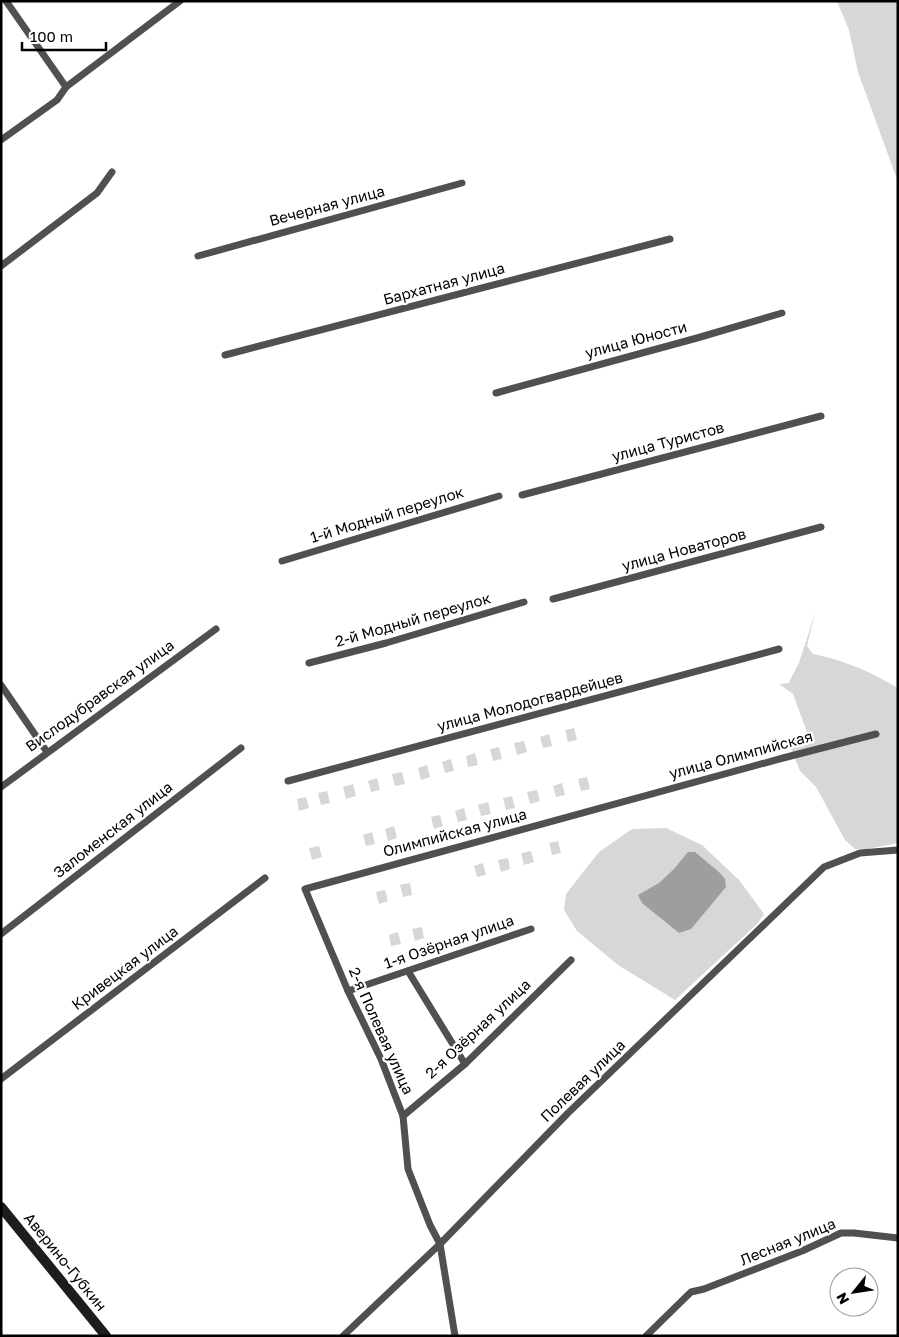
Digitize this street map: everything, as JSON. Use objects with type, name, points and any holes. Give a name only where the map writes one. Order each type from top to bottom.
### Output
[{"type":"main road","name":"Аверино-Губкин","points":[[1,1207],[106,1336]]},
{"type":"street","points":[[1,140],[56,100],[66,87],[180,1]]},
{"type":"street","points":[[4,2],[66,87]]},
{"type":"street","points":[[1,266],[97,193],[112,172]]},
{"type":"street","name":"Вечерная улица","points":[[198,256],[462,183]]},
{"type":"street","name":"Бархатная улица","points":[[225,355],[670,239]]},
{"type":"street","name":"улица Юности","points":[[496,393],[782,313]]},
{"type":"street","name":"улица Туристов","points":[[522,495],[821,416]]},
{"type":"street","name":"1-й Модный переулок","points":[[282,561],[500,496]]},
{"type":"street","name":"улица Новаторов","points":[[553,599],[821,527]]},
{"type":"street","name":"2-й Модный переулок","points":[[309,663],[386,643],[524,602]]},
{"type":"street","name":"Вислодубравская улица","points":[[1,787],[216,629]]},
{"type":"street","name":"улица Молодогвардейцев","points":[[288,781],[779,649]]},
{"type":"street","points":[[1,686],[47,752]]},
{"type":"street","name":"улица Олимпийская","points":[[613,804],[876,734]]},
{"type":"street","name":"Заломенская улица","points":[[1,934],[241,748]]},
{"type":"street","name":"Олимпийская улица","points":[[305,889],[613,804]]},
{"type":"street","name":"Полевая улица","points":[[343,1336],[440,1244],[568,1113],[817,874],[824,868],[860,853],[898,850]]},
{"type":"street","name":"Кривецкая улица","points":[[1,1079],[265,878]]},
{"type":"street","name":"2-я Полевая улица","points":[[305,889],[348,991],[381,1059],[404,1116],[408,1169],[430,1225],[440,1244],[455,1336]]},
{"type":"street","name":"1-я Озёрная улица","points":[[348,991],[531,929]]},
{"type":"street","name":"2-я Озёрная улица","points":[[404,1116],[464,1064],[571,960]]},
{"type":"street","points":[[408,971],[464,1064]]},
{"type":"street","name":"Лесная улица","points":[[646,1336],[691,1292],[713,1286],[802,1251],[841,1233],[898,1238]]},
{"type":"shaded area","points":[[837,1],[898,1],[898,182],[858,72],[849,30]]},
{"type":"shaded area","points":[[815,613],[807,646],[813,654],[857,667],[898,688],[898,843],[867,849],[855,849],[845,840],[816,787],[800,771],[790,746],[810,740],[793,694],[779,684],[789,683],[799,663]]},
{"type":"shaded area","points":[[574,728],[577,740],[568,742],[565,730]]},
{"type":"shaded area","points":[[549,734],[552,746],[543,748],[540,737]]},
{"type":"shaded area","points":[[524,741],[527,752],[517,755],[514,743]]},
{"type":"shaded area","points":[[499,747],[502,759],[493,761],[490,749]]},
{"type":"shaded area","points":[[475,753],[478,765],[468,767],[466,756]]},
{"type":"shaded area","points":[[451,759],[454,771],[445,773],[442,762]]},
{"type":"shaded area","points":[[427,765],[430,777],[421,780],[418,768]]},
{"type":"shaded area","points":[[402,772],[405,784],[395,786],[392,774]]},
{"type":"shaded area","points":[[587,777],[590,789],[581,791],[578,779]]},
{"type":"shaded area","points":[[377,778],[380,790],[371,792],[368,781]]},
{"type":"shaded area","points":[[562,783],[565,795],[556,797],[553,786]]},
{"type":"shaded area","points":[[353,784],[356,796],[346,799],[343,787]]},
{"type":"shaded area","points":[[537,790],[540,801],[530,804],[527,792]]},
{"type":"shaded area","points":[[327,791],[330,803],[321,805],[318,793]]},
{"type":"shaded area","points":[[512,796],[515,808],[506,810],[503,798]]},
{"type":"shaded area","points":[[306,797],[309,808],[299,811],[297,799]]},
{"type":"shaded area","points":[[488,802],[491,814],[481,816],[478,805]]},
{"type":"shaded area","points":[[464,808],[467,820],[458,822],[455,811]]},
{"type":"shaded area","points":[[440,815],[443,826],[434,829],[431,817]]},
{"type":"shaded area","points":[[394,826],[397,838],[388,841],[385,829]]},
{"type":"shaded area","points":[[666,828],[702,845],[739,880],[764,914],[758,923],[675,1000],[618,965],[577,931],[564,910],[566,894],[599,852],[632,829]]},
{"type":"shaded area","points":[[372,832],[375,844],[366,846],[363,835]]},
{"type":"shaded area","points":[[558,841],[561,853],[552,855],[549,843]]},
{"type":"shaded area","points":[[319,846],[322,857],[312,860],[309,848]]},
{"type":"shaded area","points":[[531,851],[534,862],[524,865],[521,853]]},
{"type":"shaded area","points":[[688,852],[695,852],[720,873],[725,879],[726,887],[691,929],[679,933],[642,903],[638,895],[659,883]]},
{"type":"shaded area","points":[[508,858],[510,869],[501,872],[498,860]]},
{"type":"shaded area","points":[[483,863],[486,875],[477,877],[474,866]]},
{"type":"shaded area","points":[[410,883],[412,895],[403,897],[400,885]]},
{"type":"shaded area","points":[[385,890],[388,901],[379,904],[376,892]]},
{"type":"shaded area","points":[[422,927],[424,938],[415,941],[412,929]]},
{"type":"shaded area","points":[[398,932],[401,944],[391,946],[389,935]]}]
